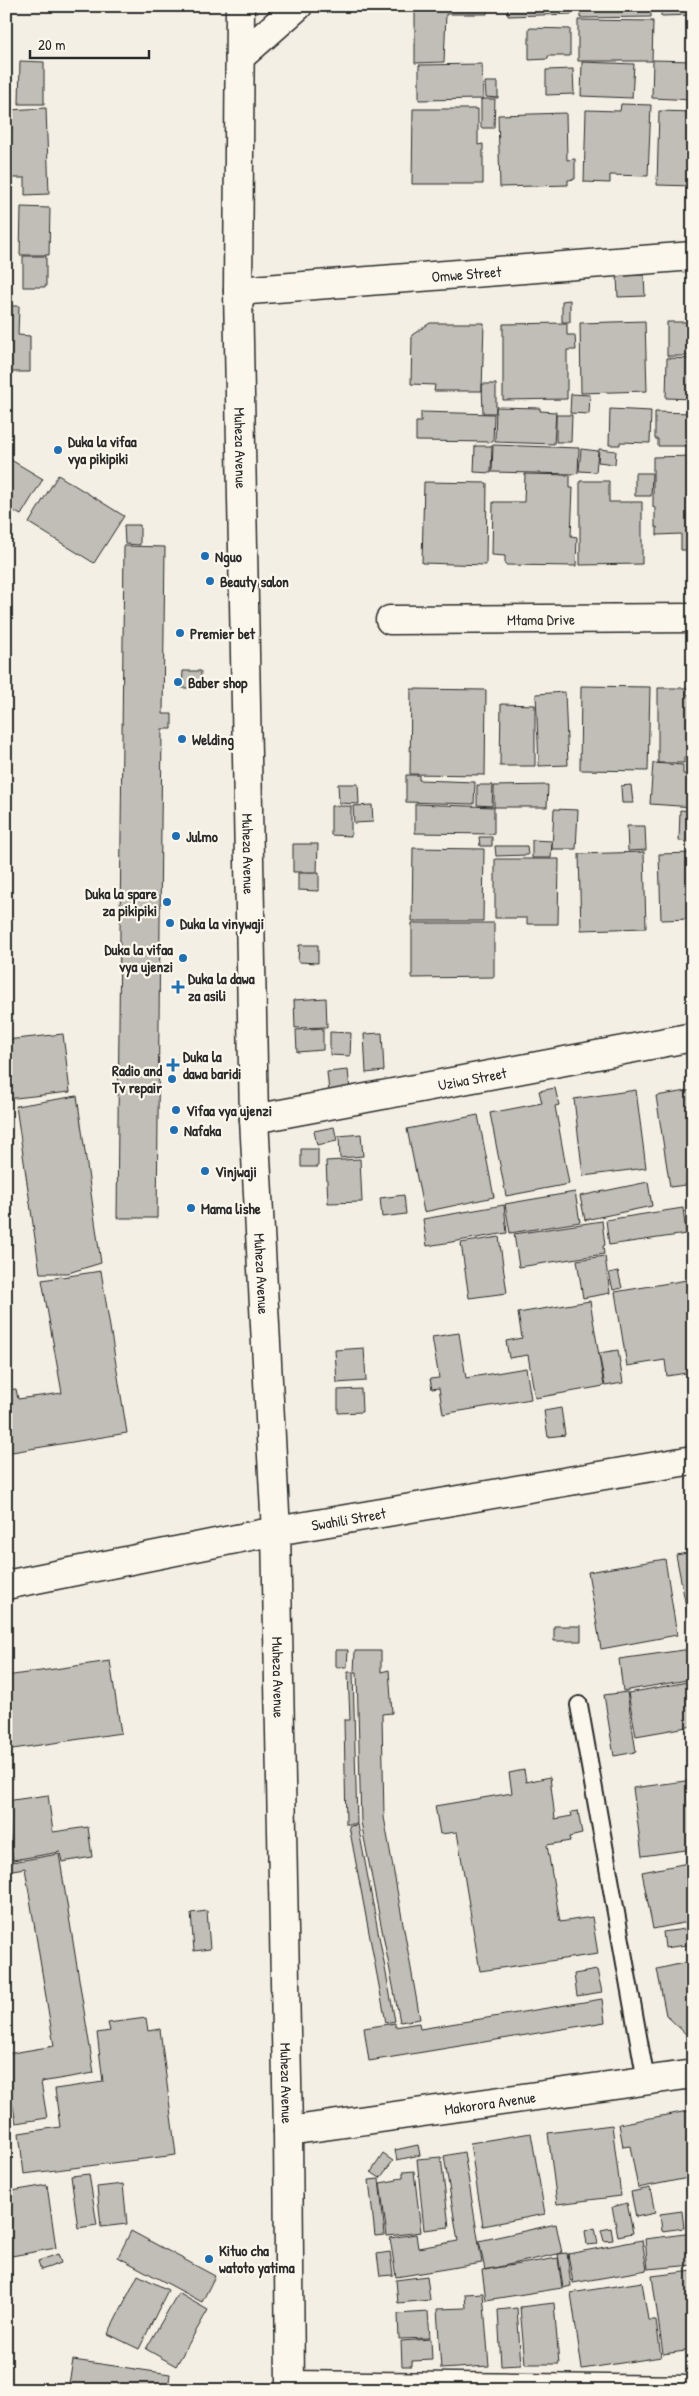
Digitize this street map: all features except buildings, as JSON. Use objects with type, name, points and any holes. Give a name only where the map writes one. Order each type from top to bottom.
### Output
[{"type":"street","name":"Muheza Avenue","points":[[240,6],[238,291],[254,1119],[276,1531],[288,2131],[290,2387]]},
{"type":"street","points":[[240,57],[298,6]]},
{"type":"street","name":"Omwe Street","points":[[238,291],[693,256]]},
{"type":"street","name":"Mtama Drive","points":[[390,620],[693,618]]},
{"type":"street","name":"Uziwa Street","points":[[254,1119],[693,1037]]},
{"type":"street","name":"Swahili Street","points":[[6,1585],[276,1531],[693,1460]]},
{"type":"street","name":"Makorora Avenue","points":[[288,2131],[693,2074]]},
{"type":"street","points":[[290,2387],[693,2390]]},
{"type":"lane","points":[[579,1705],[646,2081]]},
{"type":"place","name":"Duka la vifaa vya pikipiki","points":[[58,450]]},
{"type":"place","name":"Nguo","points":[[205,556]]},
{"type":"place","name":"Beauty salon","points":[[210,581]]},
{"type":"place","name":"Premier bet","points":[[180,633]]},
{"type":"place","name":"Baber shop","points":[[178,682]]},
{"type":"place","name":"Welding","points":[[182,739]]},
{"type":"place","name":"Julmo","points":[[176,836]]},
{"type":"place","name":"Duka la spare za pikipiki","points":[[167,902]]},
{"type":"place","name":"Duka la vinywaji","points":[[170,923]]},
{"type":"place","name":"Duka la vifaa vya ujenzi","points":[[183,958]]},
{"type":"place","name":"Duka la dawa za asili","points":[[178,987]]},
{"type":"place","name":"Duka la dawa baridi","points":[[173,1065]]},
{"type":"place","name":"Radio and Tv repair","points":[[172,1079]]},
{"type":"place","name":"Vifaa vya ujenzi","points":[[176,1110]]},
{"type":"place","name":"Nafaka","points":[[174,1130]]},
{"type":"place","name":"Vinjwaji","points":[[205,1171]]},
{"type":"place","name":"Mama lishe","points":[[191,1208]]},
{"type":"place","name":"Kituo cha watoto yatima","points":[[209,2259]]}]
